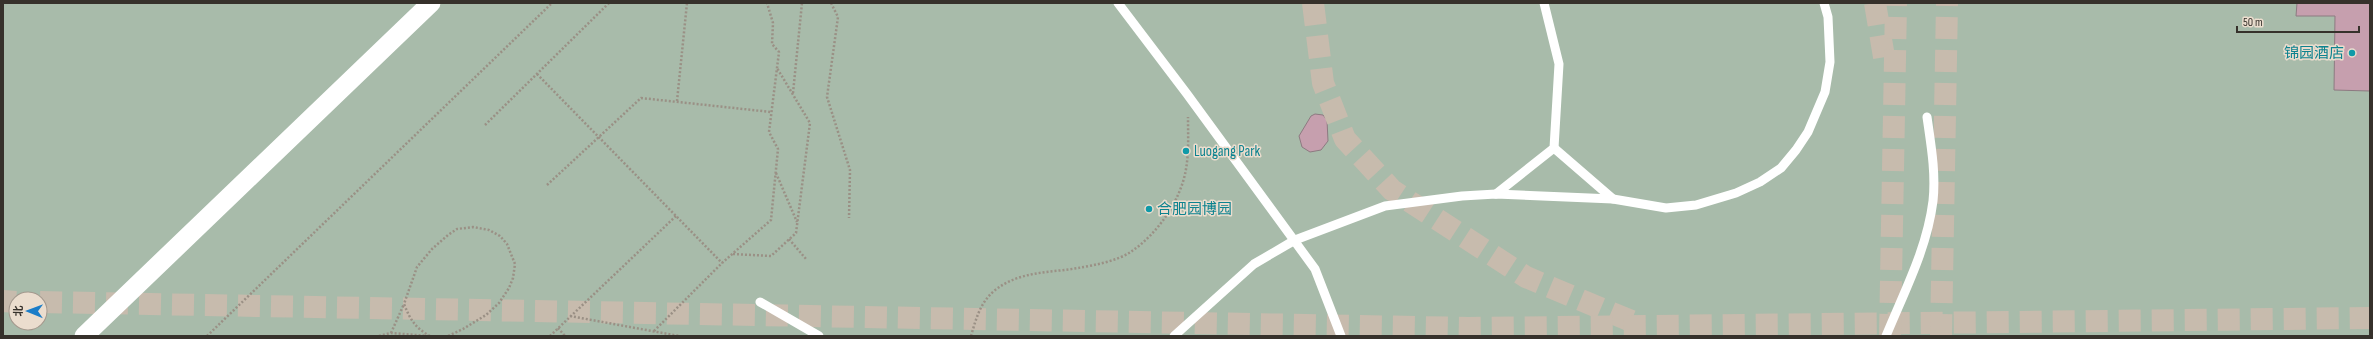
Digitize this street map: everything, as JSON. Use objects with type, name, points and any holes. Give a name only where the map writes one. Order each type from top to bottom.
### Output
[{"type":"street","points":[[84,336],[432,3]]},
{"type":"lane","points":[[1118,3],[1188,94],[1316,269],[1342,336]]},
{"type":"lane","points":[[1496,194],[1554,148],[1559,64],[1544,3]]},
{"type":"lane","points":[[1174,336],[1254,264],[1295,240],[1385,206],[1462,196],[1496,194],[1613,199],[1666,208],[1696,205],[1736,193],[1760,182],[1780,168],[1808,132],[1825,92],[1830,62],[1828,17],[1824,3]]},
{"type":"lane","points":[[1886,336],[1924,248],[1933,202],[1934,170],[1927,117]]},
{"type":"lane","points":[[1554,148],[1613,199]]},
{"type":"lane","points":[[760,302],[819,336]]},
{"type":"path","points":[[207,336],[552,3]]},
{"type":"path","points":[[486,125],[609,3]]},
{"type":"path","points":[[677,102],[687,3]]},
{"type":"path","points":[[654,331],[722,263],[771,220],[778,149],[768,132],[779,52],[772,44],[773,23],[767,3]]},
{"type":"path","points":[[793,94],[802,3]]},
{"type":"path","points":[[832,3],[838,17],[827,97],[850,170],[849,218]]},
{"type":"path","points":[[733,254],[771,256],[796,233],[810,123],[777,67]]},
{"type":"path","points":[[536,74],[722,263]]},
{"type":"path","points":[[971,336],[978,312],[995,290],[1025,274],[1077,268],[1111,260],[1132,252],[1160,225],[1179,191],[1186,170],[1188,94]]},
{"type":"path","points":[[547,185],[641,98],[771,112]]},
{"type":"path","points":[[776,172],[798,223]]},
{"type":"path","points":[[550,336],[676,216]]},
{"type":"path","points":[[391,333],[404,304],[417,267],[432,249],[457,229],[473,227],[489,230],[500,236],[507,244],[515,264],[513,278],[509,288],[499,303],[486,315],[463,330],[448,336]]},
{"type":"path","points":[[789,240],[806,259]]},
{"type":"path","points":[[404,304],[412,322],[419,330],[429,336]]},
{"type":"path","points":[[570,316],[679,336]]},
{"type":"path","points":[[558,328],[565,336]]},
{"type":"path","points":[[380,336],[391,333],[429,336]]},
{"type":"green space","name":"合肥园博园","points":[[3,3],[2370,3],[2370,336],[3,336]]},
{"type":"building","name":"锦园酒店","points":[[2297,3],[2370,3],[2370,91],[2334,90],[2335,16],[2296,16]]},
{"type":"building","points":[[1315,114],[1323,115],[1327,120],[1328,141],[1321,150],[1310,152],[1302,147],[1299,136],[1311,116]]},
{"type":"tunnel","points":[[1313,3],[1323,83],[1345,139],[1392,190],[1526,277],[1636,323]]},
{"type":"tunnel","points":[[1875,3],[1885,63]]},
{"type":"tunnel","points":[[1890,336],[1896,3]]},
{"type":"tunnel","points":[[1941,336],[1947,3]]},
{"type":"tunnel","points":[[3,301],[8,301]]},
{"type":"tunnel","points":[[48,302],[1469,328],[2370,318]]},
{"type":"place","name":"锦园酒店","points":[[2352,53]]},
{"type":"place","name":"Luogang Park","points":[[1186,151]]},
{"type":"place","name":"合肥园博园","points":[[1149,209]]}]
